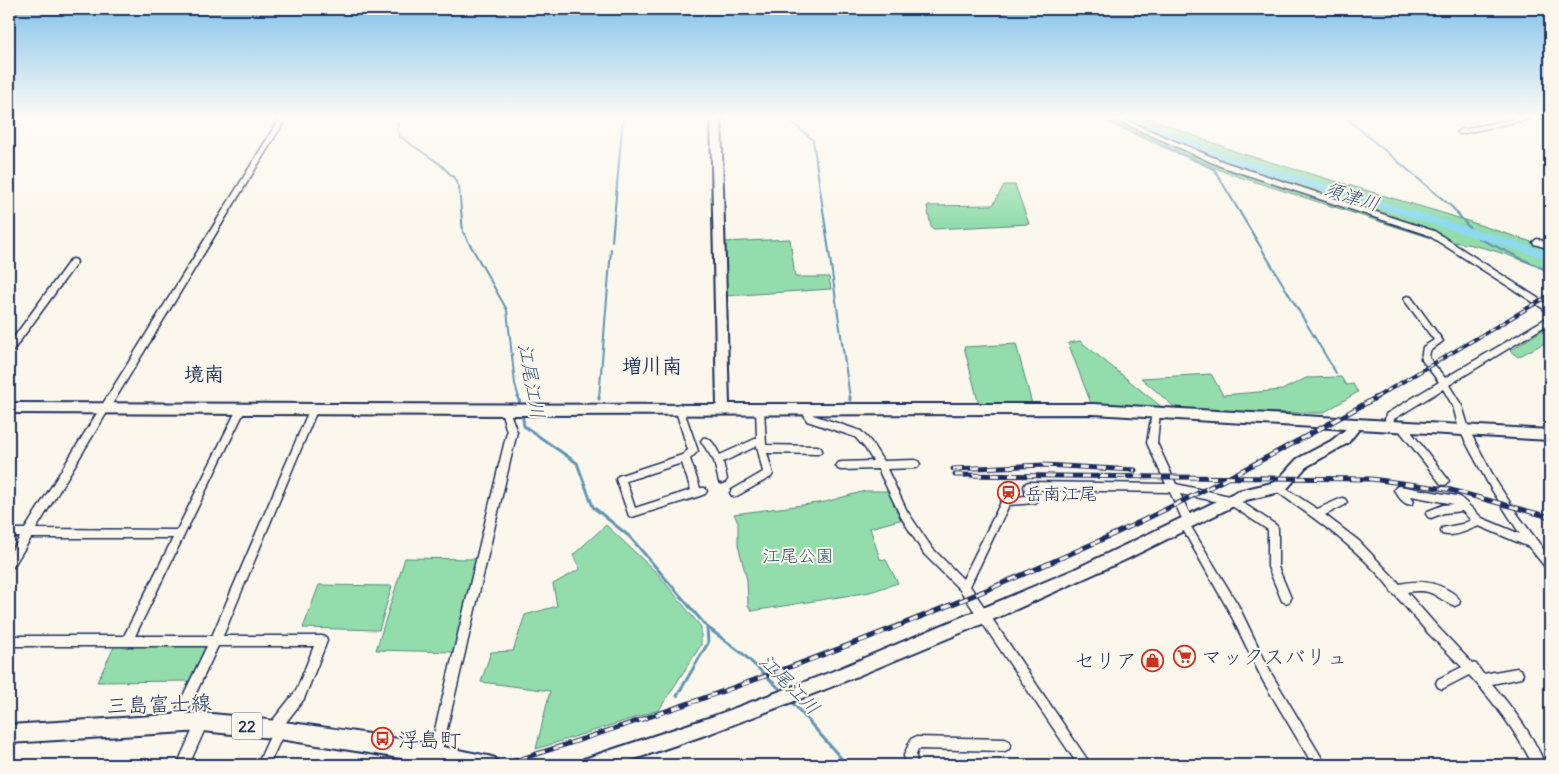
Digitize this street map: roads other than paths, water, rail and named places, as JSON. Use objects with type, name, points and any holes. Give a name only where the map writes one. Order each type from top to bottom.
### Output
[{"type":"main road","name":"三島富士線","points":[[9,734],[202,722],[276,729],[435,754],[484,765]]},
{"type":"street","points":[[9,564],[262,153]]},
{"type":"street","points":[[717,153],[723,408]]},
{"type":"street","points":[[1197,153],[1222,164],[1431,233],[1550,310]]},
{"type":"street","points":[[1537,242],[1550,246]]},
{"type":"street","points":[[9,350],[72,262]]},
{"type":"street","points":[[1408,299],[1439,341],[1426,349],[1425,359],[1440,374],[1442,383],[1456,404],[1464,430],[1505,503],[1535,547],[1550,565]]},
{"type":"street","points":[[1444,481],[1389,417],[1550,319]]},
{"type":"street","points":[[9,408],[508,410],[679,408],[806,410],[1094,409],[1550,435]]},
{"type":"street","points":[[127,641],[242,408]]},
{"type":"street","points":[[176,723],[215,641],[314,408]]},
{"type":"street","points":[[679,408],[693,451],[685,458],[621,479],[632,513],[700,492],[685,458]]},
{"type":"street","points":[[735,493],[768,474],[762,444],[760,409]]},
{"type":"street","points":[[435,754],[512,432],[508,410]]},
{"type":"street","points":[[806,410],[810,418],[858,434],[881,466],[904,514],[928,551],[964,587],[1085,765]]},
{"type":"street","points":[[1156,412],[1152,443],[1187,524],[1234,609],[1267,677],[1320,765]]},
{"type":"street","points":[[598,763],[625,755],[841,676],[1082,575],[1187,524],[1231,500],[1258,490],[1279,488],[1285,484],[1294,469],[1350,436],[1355,425]]},
{"type":"street","points":[[706,441],[718,460],[722,480]]},
{"type":"street","points":[[718,460],[762,444],[817,450]]},
{"type":"street","points":[[841,466],[915,464]]},
{"type":"street","points":[[964,587],[1006,501],[1032,500],[1029,486],[1173,488],[1231,500],[1273,528],[1273,567],[1286,598]]},
{"type":"street","points":[[1279,488],[1356,545],[1396,590],[1472,668],[1511,716],[1529,743],[1539,765]]},
{"type":"street","points":[[1409,501],[1399,490],[1457,500],[1479,521],[1535,547],[1550,551]]},
{"type":"street","points":[[1316,514],[1342,502]]},
{"type":"street","points":[[1431,514],[1444,509],[1464,507]]},
{"type":"street","points":[[1446,532],[1463,528],[1479,521]]},
{"type":"street","points":[[9,534],[181,534]]},
{"type":"street","points":[[1396,590],[1416,585],[1436,587],[1455,601]]},
{"type":"street","points":[[9,641],[322,641],[300,695],[276,729],[263,765]]},
{"type":"street","points":[[1442,683],[1472,668]]},
{"type":"street","points":[[1482,680],[1517,674]]},
{"type":"street","points":[[184,765],[202,722]]},
{"type":"street","points":[[911,765],[910,754],[915,743],[1005,745]]},
{"type":"waterway","points":[[220,216],[257,153]]},
{"type":"waterway","name":"江尾江川","points":[[424,153],[440,164],[454,178],[459,187],[463,232],[507,310],[515,384],[519,398]]},
{"type":"waterway","points":[[612,241],[620,153]]},
{"type":"waterway","points":[[815,153],[850,398]]},
{"type":"waterway","points":[[1178,153],[1214,169],[1336,373]]},
{"type":"waterway","name":"須津川","points":[[1211,153],[1550,256]]},
{"type":"waterway","points":[[1388,153],[1452,207],[1478,238],[1550,272]]},
{"type":"waterway","points":[[599,398],[611,249]]},
{"type":"waterway","name":"江尾江川","points":[[518,397],[521,406]]},
{"type":"waterway","name":"江尾江川","points":[[522,412],[524,426],[577,463],[593,507],[630,537],[707,627]]},
{"type":"waterway","points":[[677,696],[708,643],[707,627]]},
{"type":"waterway","name":"江尾江川","points":[[707,627],[743,654],[784,693]]},
{"type":"waterway","name":"江尾江川","points":[[791,701],[847,765]]},
{"type":"railway","points":[[1375,398],[1550,295]]},
{"type":"railway","points":[[1228,478],[1377,397]]},
{"type":"railway","points":[[953,469],[1044,465],[1135,470]]},
{"type":"railway","points":[[955,475],[1228,478]]},
{"type":"railway","points":[[502,765],[661,713],[897,627],[1127,528],[1228,478]]},
{"type":"railway","points":[[1228,478],[1371,479],[1447,489],[1550,517]]},
{"type":"place","name":"岳南江尾","points":[[1009,493]]},
{"type":"place","name":"マックスバリュ","points":[[1185,656]]},
{"type":"place","name":"セリア","points":[[1153,660]]},
{"type":"place","name":"浮島町","points":[[382,739]]},
{"type":"district","name":"増川南","points":[[652,365]]},
{"type":"district","name":"境南","points":[[204,373]]},
{"type":"park label","name":"江尾公園","points":[[798,555]]}]
